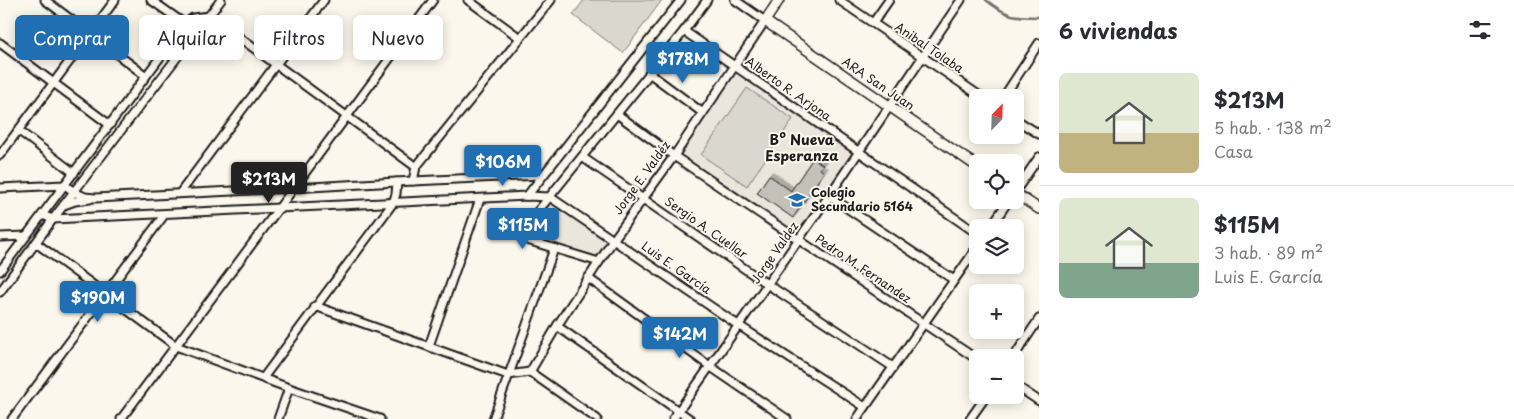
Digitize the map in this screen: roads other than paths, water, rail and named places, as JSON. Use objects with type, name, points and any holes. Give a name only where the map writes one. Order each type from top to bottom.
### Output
[{"type":"street","points":[[45,0],[65,15]]},
{"type":"street","points":[[104,15],[115,0]]},
{"type":"street","points":[[151,0],[172,15]]},
{"type":"street","points":[[211,15],[221,0]]},
{"type":"street","points":[[180,194],[324,0]]},
{"type":"street","points":[[121,419],[433,0]]},
{"type":"street","points":[[468,0],[520,38]]},
{"type":"street","points":[[412,181],[416,167],[551,0]]},
{"type":"street","points":[[526,196],[681,0]]},
{"type":"street","points":[[599,262],[527,240],[523,237],[522,233],[707,0]]},
{"type":"street","points":[[735,0],[764,21]]},
{"type":"street","name":"Jorge E. Valdéz","points":[[530,372],[557,326],[614,239],[674,156],[779,0]]},
{"type":"street","name":"Anibal Tolaba","points":[[838,0],[970,89]]},
{"type":"street","points":[[873,23],[889,0]]},
{"type":"street","name":"Jorge Valdez","points":[[673,419],[829,196],[962,0]]},
{"type":"street","name":"ARA San Juan","points":[[764,21],[969,161]]},
{"type":"street","name":"Alberto R. Arjona","points":[[684,30],[969,228]]},
{"type":"street","points":[[244,41],[416,167]]},
{"type":"street","points":[[1009,89],[1039,43]]},
{"type":"street","points":[[1,46],[54,82],[110,125]]},
{"type":"street","points":[[0,155],[70,60]]},
{"type":"street","points":[[125,60],[146,76]]},
{"type":"street","points":[[0,271],[158,60]]},
{"type":"street","points":[[0,292],[52,220],[177,60]]},
{"type":"street","points":[[650,73],[703,113]]},
{"type":"street","name":"Pedro M. Fernandez","points":[[617,114],[674,156],[969,354]]},
{"type":"street","points":[[1024,125],[1039,134]]},
{"type":"street","points":[[18,130],[74,173]]},
{"type":"street","name":"Sergio A. Cuellar","points":[[582,157],[767,284],[893,367]]},
{"type":"street","points":[[1024,179],[1039,157]]},
{"type":"street","points":[[1029,172],[1039,171]]},
{"type":"street","points":[[64,206],[75,201],[95,198],[542,175]]},
{"type":"street","points":[[263,378],[393,203],[398,182]]},
{"type":"street","points":[[0,188],[65,185],[74,192],[86,197],[95,198]]},
{"type":"street","points":[[42,215],[52,220],[550,196]]},
{"type":"street","name":"Luis E. García","points":[[550,196],[738,325],[865,408]]},
{"type":"street","points":[[829,196],[954,280]]},
{"type":"street","points":[[1024,198],[1039,209]]},
{"type":"street","points":[[429,346],[480,199]]},
{"type":"street","points":[[12,419],[165,214]]},
{"type":"street","points":[[0,236],[26,236]]},
{"type":"street","points":[[36,243],[176,346],[380,419]]},
{"type":"street","points":[[493,419],[554,249]]},
{"type":"street","points":[[857,419],[969,259]]},
{"type":"street","points":[[588,278],[711,367],[787,419]]},
{"type":"street","points":[[315,306],[508,376],[530,372],[597,419]]},
{"type":"street","points":[[1019,349],[1039,319]]},
{"type":"street","points":[[557,326],[690,419]]},
{"type":"street","points":[[278,419],[289,388]]},
{"type":"street","points":[[1024,391],[1039,401]]},
{"type":"street","points":[[970,419],[981,404]]},
{"type":"waterway","points":[[986,0],[1010,14],[1023,17],[1039,17]]},
{"type":"place","name":"Colegio Secundario 5164","points":[[797,200]]},
{"type":"district","name":"Bº Nueva Esperanza","points":[[802,148]]}]
